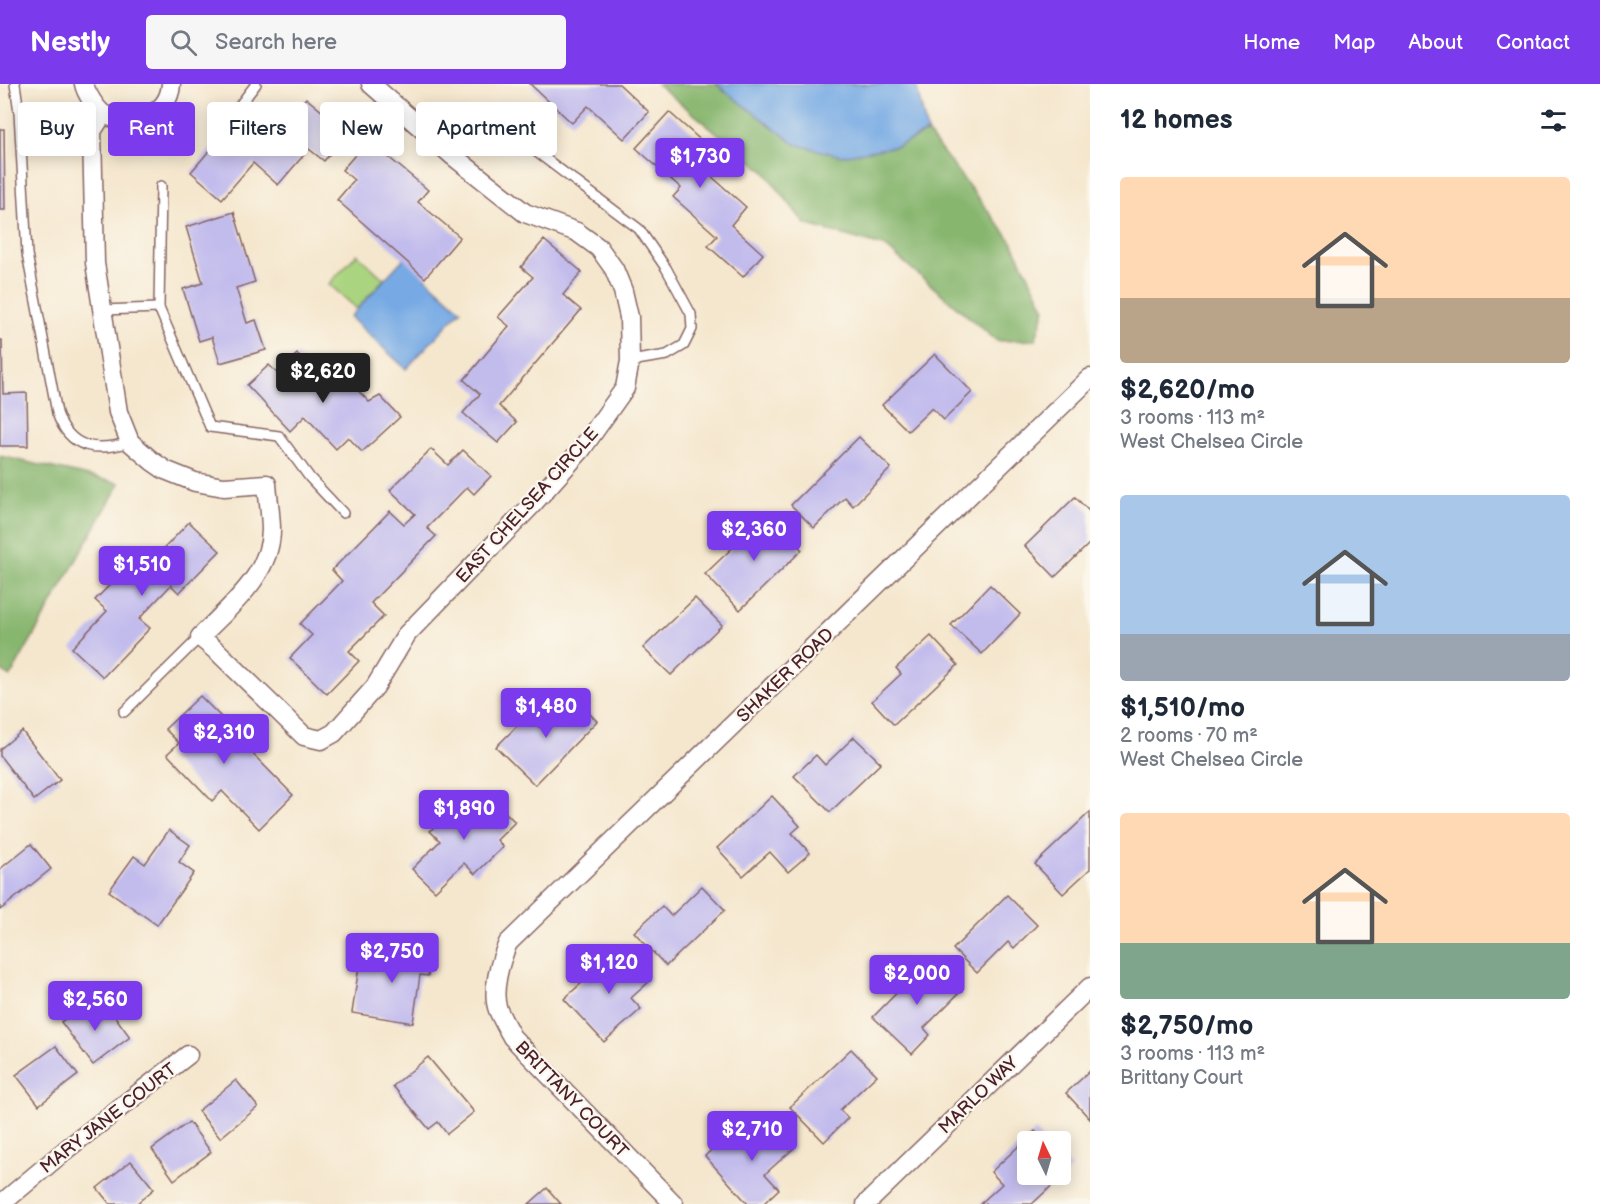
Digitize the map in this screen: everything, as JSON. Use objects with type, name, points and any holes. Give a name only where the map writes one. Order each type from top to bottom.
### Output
[{"type":"street","points":[[84,84],[86,91],[103,114],[129,120],[156,113],[170,95],[171,84]]},
{"type":"street","name":"EAST CHELSEA CIRCLE","points":[[200,637],[219,652],[304,736],[321,740],[334,733],[375,687],[407,634],[530,507],[581,450],[625,388],[630,361],[629,317],[623,291],[614,269],[599,248],[577,232],[525,213],[453,156],[371,84]]},
{"type":"street","points":[[103,114],[92,131],[95,263],[118,412],[130,442],[165,470],[195,482],[224,487],[267,484],[271,532],[267,552],[252,582],[200,637]]},
{"type":"street","name":"SHAKER ROAD","points":[[497,981],[502,956],[508,943],[1090,378]]},
{"type":"street","name":"BRITTANY COURT","points":[[497,981],[497,1008],[512,1036],[674,1204]]},
{"type":"street","name":"MARLO WAY","points":[[866,1204],[1090,987]]},
{"type":"street","name":"MARY JANE COURT","points":[[1,1204],[68,1148],[188,1055]]},
{"type":"lane","points":[[15,84],[19,112],[27,254],[57,413],[63,429],[75,440],[87,446],[111,448],[130,442]]},
{"type":"lane","points":[[242,102],[256,84]]},
{"type":"lane","points":[[542,156],[639,229],[666,268],[691,314],[692,329],[684,345],[667,355],[630,361]]},
{"type":"lane","points":[[161,186],[159,308],[210,427],[279,436],[309,478],[343,513]]},
{"type":"lane","points":[[102,310],[159,308]]},
{"type":"lane","points":[[124,712],[200,637]]},
{"type":"green space","points":[[657,84],[716,84],[725,92],[898,146],[927,132],[1012,242],[1045,309],[1035,340],[997,341],[886,247],[805,224],[765,172]]},
{"type":"green space","points":[[357,254],[384,279],[357,309],[329,284]]},
{"type":"green space","points":[[0,456],[120,483],[10,677],[0,669]]},
{"type":"water","points":[[716,84],[916,84],[927,132],[898,146],[841,156],[795,144]]},
{"type":"water","points":[[404,258],[461,310],[406,369],[350,317]]},
{"type":"building","points":[[530,84],[619,84],[649,112],[624,139],[588,106],[572,123],[557,109],[557,102],[549,102]]},
{"type":"building","points":[[306,98],[320,110],[320,156],[328,156],[324,161],[308,150],[308,102],[303,102]]},
{"type":"building","points":[[669,112],[723,160],[710,175],[746,207],[731,225],[763,254],[743,277],[708,246],[717,236],[673,197],[681,188],[636,148]]},
{"type":"building","points":[[0,129],[4,129],[5,210],[0,210]]},
{"type":"building","points":[[207,153],[207,156],[303,156],[278,185],[253,163],[222,199],[191,172]]},
{"type":"building","points":[[354,156],[387,156],[428,190],[418,202],[460,237],[425,278],[337,200],[354,180],[342,170]]},
{"type":"building","points":[[234,212],[255,282],[236,288],[247,323],[256,320],[266,350],[220,363],[212,337],[199,341],[183,289],[203,283],[186,227]]},
{"type":"building","points":[[544,240],[582,272],[563,295],[581,310],[499,406],[517,422],[498,443],[463,413],[480,394],[464,380],[509,326],[498,317],[533,277],[521,267]]},
{"type":"building","points":[[0,340],[2,340],[3,394],[27,393],[28,446],[0,446]]},
{"type":"building","points":[[297,354],[322,381],[336,367],[369,402],[380,396],[400,417],[362,452],[348,437],[336,449],[305,416],[290,431],[247,385],[269,365],[277,373]]},
{"type":"building","points":[[935,354],[972,392],[944,420],[932,408],[908,431],[882,405]]},
{"type":"building","points":[[859,437],[891,468],[853,506],[845,497],[814,528],[791,505]]},
{"type":"building","points":[[431,449],[448,465],[463,450],[491,476],[474,494],[467,487],[427,528],[436,536],[371,603],[384,616],[349,651],[359,661],[327,694],[290,658],[312,635],[300,624],[342,581],[332,570],[390,511],[404,524],[415,514],[390,490]]},
{"type":"building","points":[[1075,497],[1090,512],[1090,543],[1055,577],[1025,546]]},
{"type":"building","points":[[768,514],[802,550],[740,610],[705,574]]},
{"type":"building","points":[[189,522],[220,551],[179,593],[171,585],[139,619],[150,628],[103,677],[72,648],[107,611],[95,600],[144,550],[154,559]]},
{"type":"building","points":[[990,585],[1020,614],[982,654],[951,625]]},
{"type":"building","points":[[695,598],[722,625],[671,675],[643,648]]},
{"type":"building","points":[[931,636],[958,665],[894,725],[872,701],[901,674],[896,668]]},
{"type":"building","points":[[570,695],[597,721],[535,785],[496,747],[528,715],[539,727]]},
{"type":"building","points":[[200,696],[221,717],[212,726],[235,751],[245,746],[293,795],[259,829],[222,791],[212,801],[167,754],[179,743],[165,729]]},
{"type":"building","points":[[22,731],[60,780],[34,800],[0,756],[0,749]]},
{"type":"building","points":[[854,737],[881,763],[830,812],[794,776],[816,755],[825,765]]},
{"type":"building","points":[[488,795],[515,822],[497,840],[503,847],[475,874],[464,863],[435,891],[412,869],[440,841],[430,831],[461,800],[472,811]]},
{"type":"building","points":[[772,796],[800,826],[792,833],[810,853],[788,872],[770,852],[743,876],[717,848]]},
{"type":"building","points":[[1090,812],[1090,869],[1063,894],[1035,864]]},
{"type":"building","points":[[169,830],[190,845],[179,862],[194,873],[157,925],[109,891],[134,856],[145,864]]},
{"type":"building","points":[[31,844],[51,869],[0,910],[0,869]]},
{"type":"building","points":[[702,886],[725,910],[666,966],[634,932],[662,906],[671,916]]},
{"type":"building","points":[[1007,895],[1037,925],[1014,948],[1008,942],[977,973],[953,949]]},
{"type":"building","points":[[391,942],[432,948],[428,976],[420,975],[413,1023],[352,1013],[360,960],[388,965]]},
{"type":"building","points":[[621,947],[651,980],[631,998],[641,1009],[604,1042],[564,999]]},
{"type":"building","points":[[929,960],[961,991],[924,1028],[930,1035],[912,1054],[873,1017]]},
{"type":"building","points":[[88,1002],[100,1019],[111,1011],[130,1037],[93,1065],[61,1022]]},
{"type":"building","points":[[56,1046],[78,1075],[39,1105],[16,1075]]},
{"type":"building","points":[[851,1049],[877,1075],[840,1110],[848,1118],[824,1142],[790,1107]]},
{"type":"building","points":[[428,1057],[474,1112],[447,1134],[438,1122],[429,1129],[393,1086]]},
{"type":"building","points":[[1090,1071],[1090,1119],[1066,1093]]},
{"type":"building","points":[[236,1080],[258,1107],[220,1138],[198,1111]]},
{"type":"building","points":[[768,1119],[794,1148],[765,1174],[779,1189],[763,1204],[748,1204],[705,1156],[726,1136],[736,1148]]},
{"type":"building","points":[[189,1122],[211,1152],[174,1180],[152,1149]]},
{"type":"building","points":[[1017,1148],[1017,1185],[1053,1185],[1032,1204],[980,1204],[1002,1184],[991,1172]]},
{"type":"building","points":[[131,1161],[154,1189],[136,1204],[110,1204],[97,1188]]},
{"type":"building","points":[[547,1188],[561,1204],[529,1204]]}]
